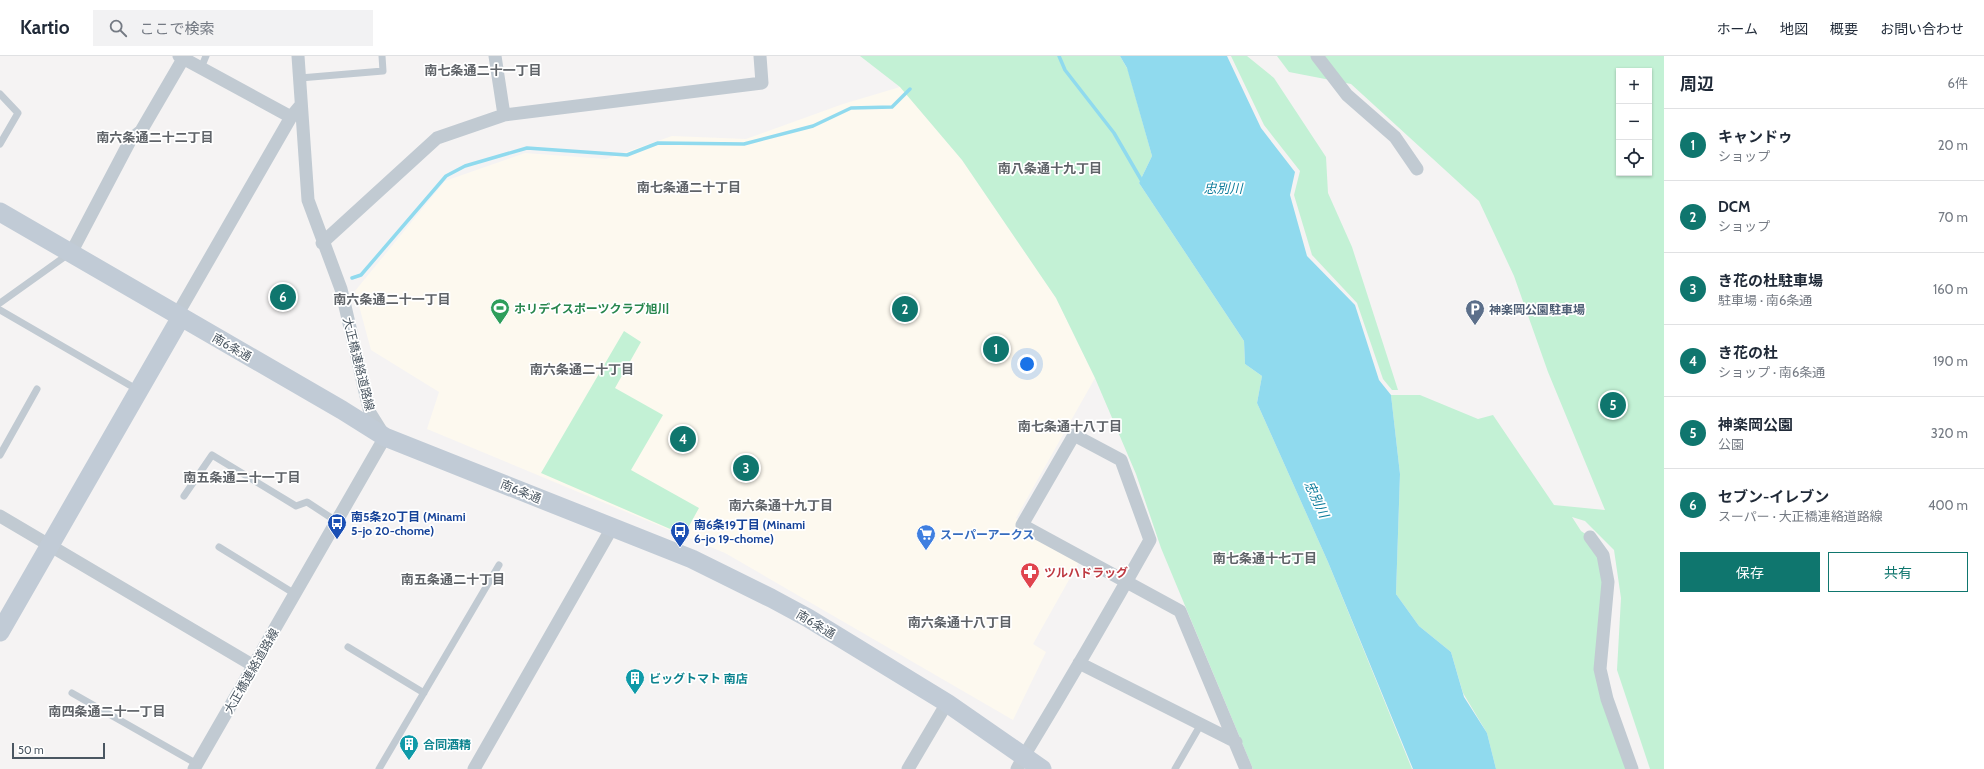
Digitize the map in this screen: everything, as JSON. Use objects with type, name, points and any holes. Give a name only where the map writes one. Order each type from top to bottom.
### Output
[{"type":"street","name":"大正橋連絡道路線","points":[[196,766],[385,437],[370,413],[341,290],[322,243],[308,200],[298,56]]},
{"type":"street","points":[[495,56],[504,116]]},
{"type":"street","points":[[322,243],[438,138],[504,116],[762,83],[760,56]]},
{"type":"street","points":[[1317,56],[1347,95],[1395,137],[1417,169]]},
{"type":"street","points":[[71,253],[131,139],[141,131],[181,57],[291,117]]},
{"type":"street","points":[[0,632],[291,117],[301,105]]},
{"type":"street","name":"南6条通","points":[[0,212],[335,406],[385,437],[613,526],[692,559],[771,598],[808,618],[947,703],[1020,762],[1042,769]]},
{"type":"street","points":[[1020,762],[1079,663],[1127,581],[1150,540],[1121,460],[1074,435],[1022,525],[1127,581],[1180,611],[1246,769]]},
{"type":"street","points":[[0,516],[254,666]]},
{"type":"street","points":[[474,769],[613,526]]},
{"type":"street","points":[[1590,537],[1603,555],[1608,582],[1600,669],[1607,699],[1632,769]]},
{"type":"street","points":[[1079,663],[1236,742]]},
{"type":"street","points":[[908,769],[947,703]]},
{"type":"lane","points":[[201,68],[206,56]]},
{"type":"lane","points":[[300,78],[384,71],[382,56]]},
{"type":"lane","points":[[0,94],[18,113],[0,144]]},
{"type":"lane","points":[[0,303],[71,253]]},
{"type":"lane","points":[[0,310],[138,390]]},
{"type":"lane","points":[[0,455],[37,389]]},
{"type":"lane","points":[[184,496],[212,455],[296,506],[307,502],[336,521]]},
{"type":"lane","points":[[219,547],[295,594]]},
{"type":"lane","points":[[380,769],[499,565]]},
{"type":"lane","points":[[348,647],[424,693]]},
{"type":"lane","points":[[72,693],[196,766]]},
{"type":"lane","points":[[1175,769],[1201,724]]},
{"type":"shaded area","points":[[900,87],[962,160],[1056,298],[1095,378],[1016,518],[1084,553],[1033,644],[1046,652],[1013,720],[725,553],[427,429],[439,392],[371,350],[355,291],[445,181],[525,153],[606,159],[672,136],[746,139],[843,104]]},
{"type":"green space","points":[[860,56],[1120,56],[1128,70],[1152,156],[1139,183],[1244,341],[1245,364],[1262,376],[1257,403],[1328,562],[1412,769],[1253,769],[1161,548],[1136,474],[1095,378],[1056,298],[962,160],[900,87]]},
{"type":"green space","points":[[1231,56],[1247,56],[1274,78],[1326,157],[1328,193],[1352,247],[1398,390],[1392,390],[1383,379],[1357,303],[1312,255],[1294,195],[1300,171],[1264,125]]},
{"type":"green space","points":[[1277,56],[1664,56],[1664,769],[1650,769],[1617,670],[1621,598],[1614,550],[1585,521],[1572,517],[1581,531],[1590,537],[1603,555],[1600,669],[1632,769],[1496,769],[1487,733],[1463,693],[1451,652],[1419,626],[1396,594],[1400,474],[1391,395],[1420,395],[1478,419],[1493,415],[1554,505],[1605,510],[1548,372],[1514,276],[1479,201],[1351,84],[1289,72]]},
{"type":"green space","points":[[624,331],[641,342],[615,388],[663,415],[631,470],[699,508],[684,535],[541,473]]},
{"type":"water","name":"忠別川","points":[[1120,56],[1227,56],[1261,128],[1295,172],[1290,195],[1307,256],[1355,305],[1379,380],[1391,395],[1400,474],[1396,594],[1419,626],[1451,652],[1464,697],[1487,733],[1496,769],[1413,769],[1328,562],[1257,403],[1262,376],[1245,364],[1244,341],[1139,183],[1152,156],[1127,68]]},
{"type":"waterway","points":[[1059,56],[1065,70],[1114,133],[1143,183]]},
{"type":"waterway","points":[[352,278],[361,275],[446,176],[465,166],[527,148],[627,155],[658,143],[744,144],[813,126],[851,108],[892,107],[910,89]]},
{"type":"place","name":"セブン-イレブン","points":[[283,297]]},
{"type":"place","name":"DCM","points":[[905,309]]},
{"type":"place","name":"ホリデイスポーツクラブ旭川","points":[[500,325]]},
{"type":"place","name":"神楽岡公園駐車場","points":[[1475,326]]},
{"type":"place","name":"キャンドゥ","points":[[996,349]]},
{"type":"place","name":"神楽岡公園","points":[[1613,405]]},
{"type":"place","name":"き花の杜","points":[[683,439]]},
{"type":"place","name":"き花の杜駐車場","points":[[746,468]]},
{"type":"place","name":"南5条20丁目 (Minami 5-jo 20-chome)","points":[[337,540]]},
{"type":"place","name":"南6条19丁目 (Minami 6-jo 19-chome)","points":[[680,548]]},
{"type":"place","name":"スーパーアークス","points":[[926,551]]},
{"type":"place","name":"ツルハドラッグ","points":[[1030,589]]},
{"type":"place","name":"ビッグトマト 南店","points":[[635,695]]},
{"type":"place","name":"合同酒精","points":[[409,761]]},
{"type":"district","name":"南七条通二十一丁目","points":[[483,70]]},
{"type":"district","name":"南六条通二十二丁目","points":[[155,137]]},
{"type":"district","name":"南八条通十九丁目","points":[[1050,168]]},
{"type":"district","name":"南七条通二十丁目","points":[[689,187]]},
{"type":"district","name":"南六条通二十一丁目","points":[[392,299]]},
{"type":"district","name":"南六条通二十丁目","points":[[582,369]]},
{"type":"district","name":"南七条通十八丁目","points":[[1070,426]]},
{"type":"district","name":"南五条通二十一丁目","points":[[242,477]]},
{"type":"district","name":"南六条通十九丁目","points":[[781,505]]},
{"type":"district","name":"南七条通十七丁目","points":[[1265,558]]},
{"type":"district","name":"南五条通二十丁目","points":[[453,579]]},
{"type":"district","name":"南六条通十八丁目","points":[[960,622]]},
{"type":"district","name":"南四条通二十一丁目","points":[[107,711]]}]
